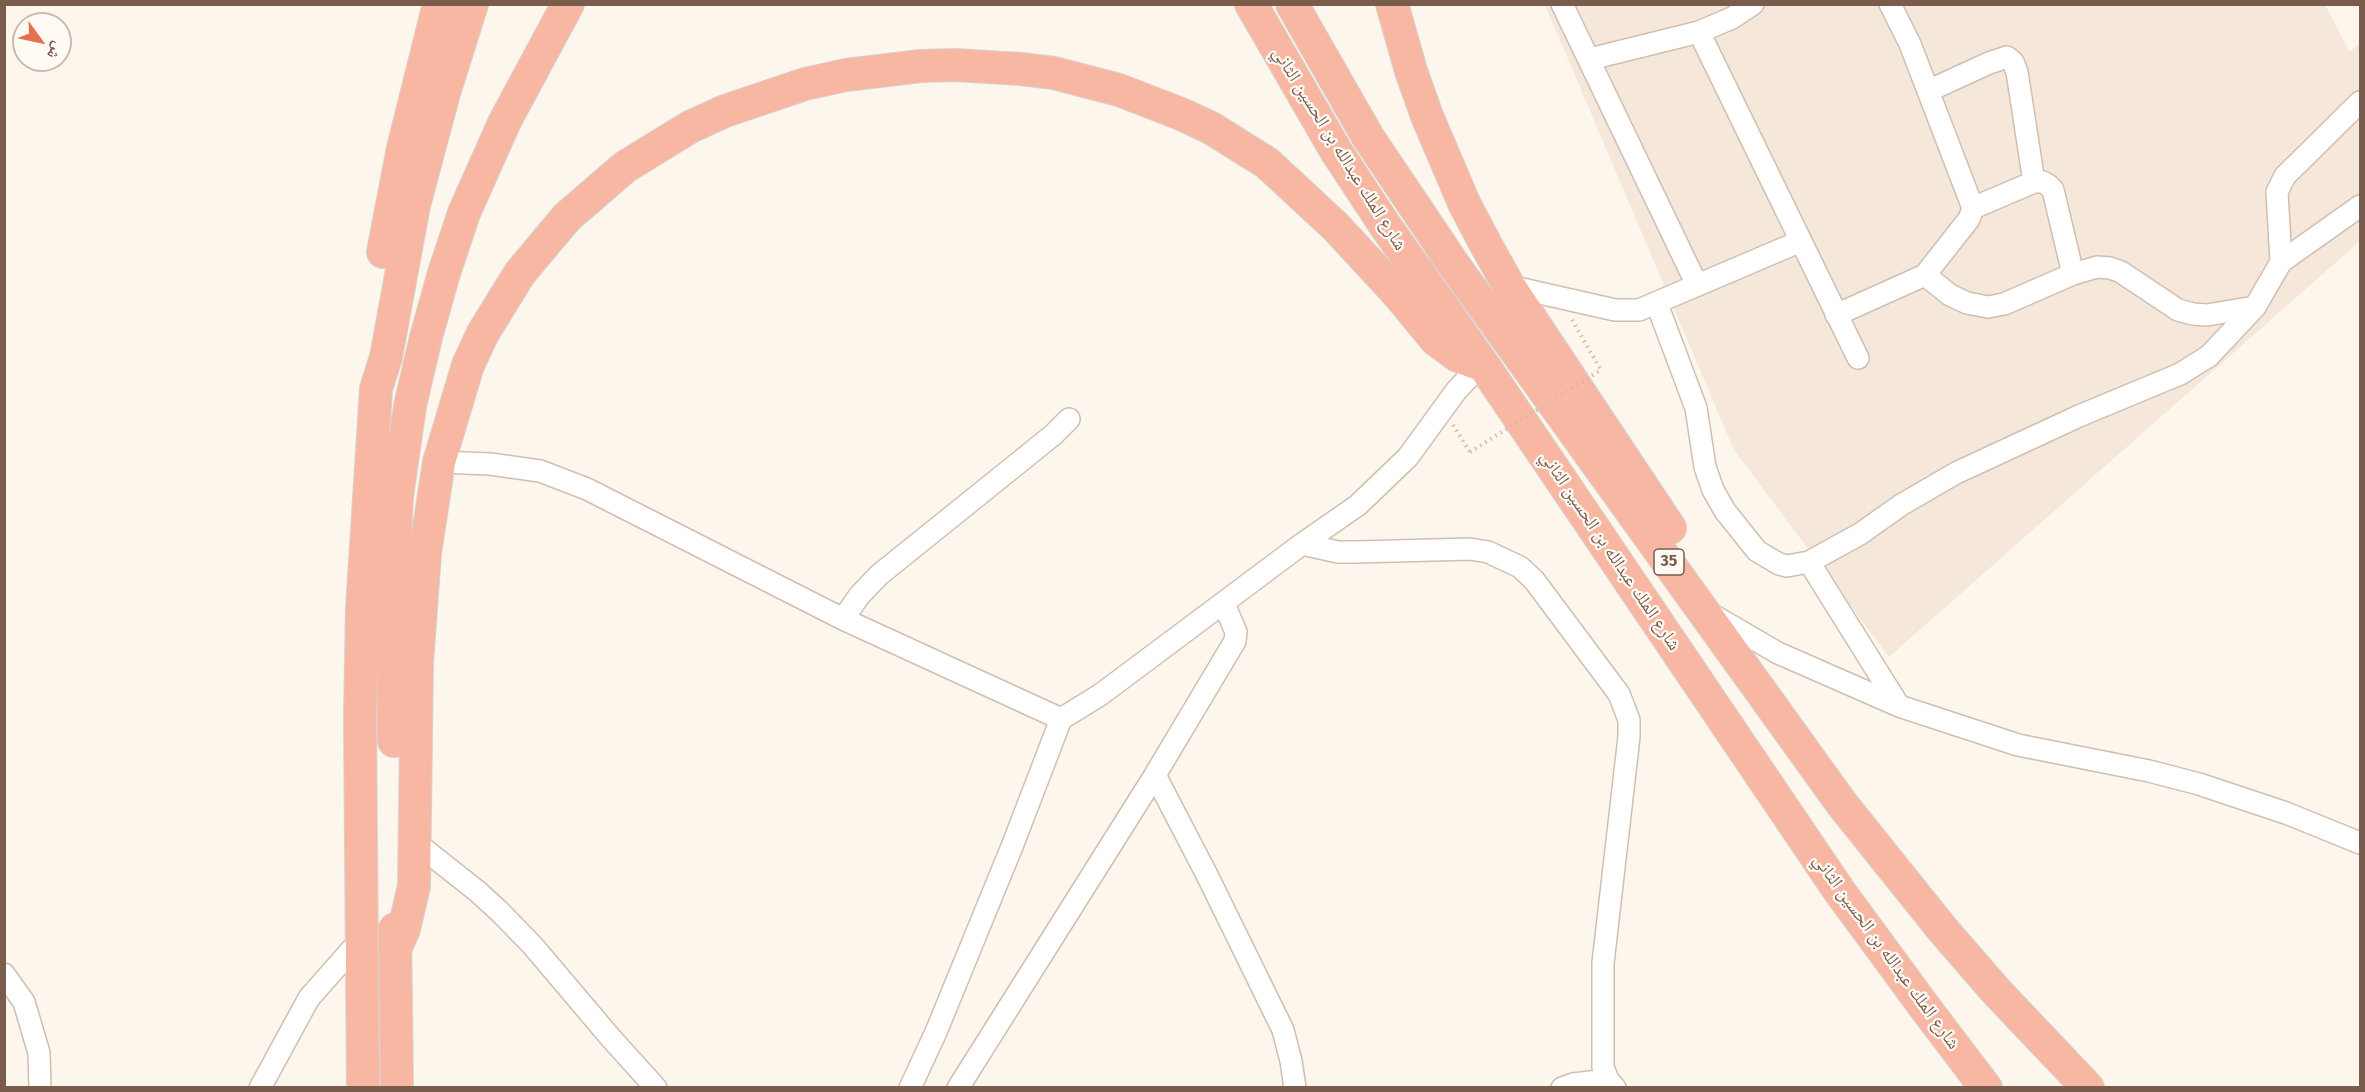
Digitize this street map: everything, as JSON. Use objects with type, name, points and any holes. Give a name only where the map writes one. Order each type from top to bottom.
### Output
[{"type":"highway","points":[[376,389],[370,366],[369,343],[380,270],[403,148],[439,4]]},
{"type":"highway","points":[[363,1088],[360,696],[367,510],[376,389],[386,357],[404,248],[419,184],[472,4]]},
{"type":"highway","points":[[397,1088],[392,587],[398,496],[410,406],[444,273],[464,213],[505,121],[568,4]]},
{"type":"highway","name":"شارع الملك عبدالله بن الحسين الثاني","points":[[1251,4],[1348,169],[1432,296],[1484,366],[1840,892],[1986,1088]]},
{"type":"highway","name":"شارع الملك عبدالله بن الحسين الثاني","points":[[1292,4],[1368,137],[1454,265],[1842,804],[1892,868],[1996,991],[2088,1088]]},
{"type":"highway","points":[[1392,4],[1411,71],[1444,160],[1475,224],[1509,286],[1670,527],[1683,555],[1695,597]]},
{"type":"highway","points":[[395,949],[404,929],[412,897],[415,864],[419,617],[427,541],[440,462],[468,365],[489,323],[520,273],[542,245],[595,191],[657,146],[725,111],[805,84],[846,75],[921,66],[988,66],[1065,76],[1119,90],[1210,128],[1267,163],[1302,194],[1367,260],[1427,330],[1447,349],[1484,366]]},
{"type":"street","points":[[1562,4],[1697,285]]},
{"type":"street","points":[[1590,59],[1699,32],[1732,18],[1753,4]]},
{"type":"street","points":[[1836,315],[1925,275],[1969,219],[1974,207],[1910,44],[1890,4]]},
{"type":"street","points":[[1699,32],[1858,358]]},
{"type":"street","points":[[1928,91],[1989,63],[2007,57],[2013,62],[2017,72],[2034,182]]},
{"type":"street","points":[[2281,262],[2277,192],[2285,176],[2361,102]]},
{"type":"street","points":[[1974,207],[2034,182],[2043,182],[2053,190],[2073,274]]},
{"type":"street","points":[[1657,304],[1696,408],[1705,468],[1713,490],[1725,511],[1757,551],[1766,558],[1786,566],[1809,562],[1860,534],[1900,505],[1956,472],[2079,416],[2180,374],[2209,356],[2255,307],[2281,262],[2361,206]]},
{"type":"street","points":[[1509,286],[1615,310],[1639,310],[1800,241]]},
{"type":"street","points":[[1925,275],[1950,295],[1967,303],[1988,307],[2004,304],[2073,274],[2097,267],[2121,272],[2178,310],[2193,314],[2207,315],[2255,307]]},
{"type":"street","points":[[910,1088],[936,1032],[1013,844],[1061,719],[1100,695],[1302,544],[1340,519],[1376,490],[1408,457],[1456,391],[1484,366]]},
{"type":"street","points":[[843,619],[879,575],[1053,435],[1069,419]]},
{"type":"street","points":[[440,462],[490,464],[540,471],[587,489],[843,619],[1061,719]]},
{"type":"street","points":[[1302,544],[1338,552],[1470,549],[1488,552],[1520,567],[1534,580],[1619,694],[1629,720],[1629,737],[1603,963],[1604,1067],[1612,1084],[1573,1084],[1562,1088]]},
{"type":"street","points":[[1809,562],[1899,706]]},
{"type":"street","name":"شارع الملك عبدالله بن الحسين الثاني","points":[[1695,597],[1778,653],[1899,706],[2018,745],[2149,771],[2199,784],[2286,813],[2361,843]]},
{"type":"street","points":[[958,1088],[1155,775],[1236,636],[1224,604]]},
{"type":"street","points":[[1155,775],[1208,876],[1283,1030],[1292,1061],[1295,1088]]},
{"type":"street","points":[[414,842],[499,911],[533,946],[656,1088]]},
{"type":"street","points":[[260,1088],[309,998],[362,938]]},
{"type":"street","points":[[4,974],[24,1002],[39,1053],[40,1088]]},
{"type":"path","points":[[1457,432],[1470,452],[1601,370],[1580,336]]},
{"type":"shaded area","points":[[1545,5],[2325,5],[2350,52],[2360,43],[2360,241],[1889,657],[1734,450]]}]
